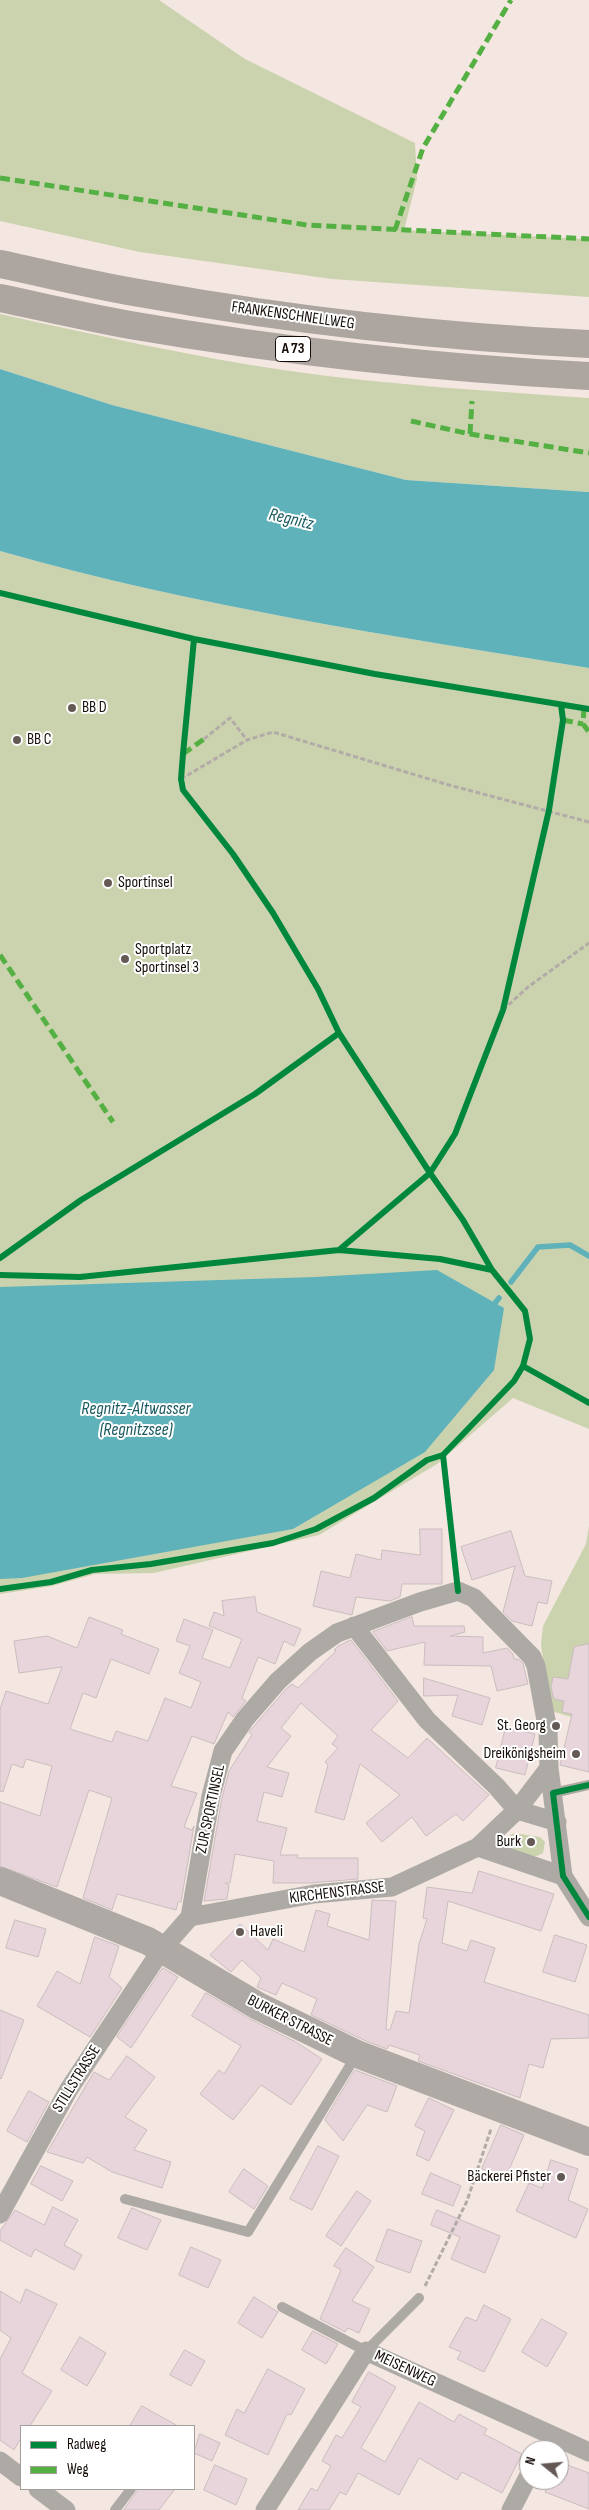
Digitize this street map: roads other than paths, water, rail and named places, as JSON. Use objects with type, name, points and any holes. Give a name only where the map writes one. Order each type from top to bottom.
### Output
[{"type":"highway","name":"FRANKENSCHNELLWEG","points":[[0,264],[145,294],[256,311],[360,325],[589,344]]},
{"type":"highway","name":"FRANKENSCHNELLWEG","points":[[0,298],[129,325],[240,342],[353,356],[589,376]]},
{"type":"main road","name":"BURKER STRASSE","points":[[0,1881],[162,1949],[258,2006],[357,2054],[499,2106],[589,2142]]},
{"type":"street","name":"ZUR SPORTINSEL","points":[[190,1917],[211,1796],[223,1751],[245,1719],[278,1681],[310,1652],[337,1633],[420,1602],[458,1591],[474,1598],[532,1657],[536,1666],[548,1731],[549,1768],[563,1876]]},
{"type":"street","points":[[354,1626],[427,1720],[496,1786],[517,1810],[557,1822]]},
{"type":"street","name":"KIRCHENSTRASSE","points":[[190,1917],[314,1894],[392,1887],[478,1847],[517,1810],[549,1768]]},
{"type":"street","points":[[478,1847],[563,1876],[589,1917]]},
{"type":"street","points":[[162,1949],[190,1917]]},
{"type":"street","name":"STILLSTRASSE","points":[[0,2214],[69,2089],[162,1949]]},
{"type":"street","name":"MEISENWEG","points":[[265,2510],[366,2351],[540,2440]]},
{"type":"street","name":"MEISENWEG","points":[[569,2448],[589,2452]]},
{"type":"street","points":[[0,2461],[20,2476]]},
{"type":"street","points":[[39,2490],[66,2510]]},
{"type":"street","points":[[511,2510],[521,2490]]},
{"type":"lane","points":[[553,1793],[589,1786]]},
{"type":"lane","points":[[125,2199],[248,2232],[357,2054]]},
{"type":"lane","points":[[282,2307],[366,2351],[419,2298]]},
{"type":"lane","points":[[115,2510],[129,2490]]},
{"type":"water","name":"Regnitz","points":[[0,369],[112,405],[406,480],[589,492],[589,668],[219,604],[72,571],[0,551]]},
{"type":"water","name":"Regnitz-Altwasser (Regnitzsee)","points":[[437,1270],[504,1308],[494,1370],[425,1452],[293,1529],[22,1578],[0,1579],[0,1287],[315,1277]]},
{"type":"waterway","points":[[511,1282],[538,1247],[570,1245],[589,1256]]},
{"type":"waterway","points":[[495,1303],[499,1298]]},
{"type":"place","name":"BB D","points":[[72,708]]},
{"type":"place","name":"BB C","points":[[17,740]]},
{"type":"place","name":"Sportinsel","points":[[108,883]]},
{"type":"place","name":"Sportplatz Sportinsel 3","points":[[125,959]]},
{"type":"place","name":"St. Georg","points":[[556,1726]]},
{"type":"place","name":"Dreikönigsheim","points":[[576,1754]]},
{"type":"place","name":"Burk","points":[[531,1842]]},
{"type":"place","name":"Haveli","points":[[240,1932]]},
{"type":"place","name":"Bäckerei Pfister","points":[[561,2177]]}]
